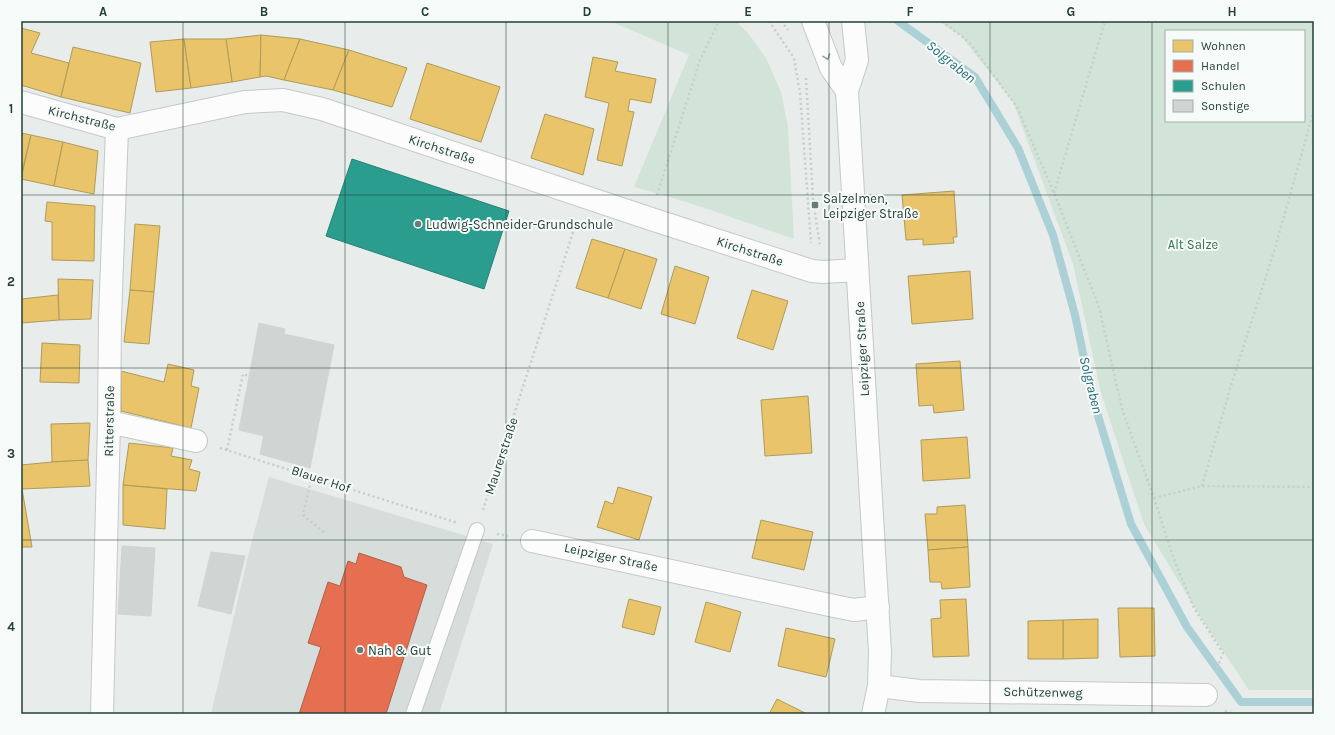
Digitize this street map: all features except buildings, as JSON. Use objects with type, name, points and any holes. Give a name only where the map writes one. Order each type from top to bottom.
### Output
[{"type":"street","points":[[813,21],[831,68],[847,91]]},
{"type":"street","name":"Leipziger Straße","points":[[853,21],[857,60],[847,91],[880,652],[880,686],[873,714]]},
{"type":"street","name":"Kirchstraße","points":[[21,102],[117,129],[245,102],[283,100],[322,109],[648,218],[818,271],[857,270]]},
{"type":"street","name":"Ritterstraße","points":[[102,714],[110,318],[117,129]]},
{"type":"street","points":[[109,422],[196,441]]},
{"type":"street","name":"Leipziger Straße","points":[[532,541],[854,610],[878,607]]},
{"type":"street","name":"Schützenweg","points":[[880,686],[919,691],[1206,694]]},
{"type":"lane","points":[[413,714],[477,530]]},
{"type":"path","points":[[648,218],[700,60],[719,21]]},
{"type":"path","points":[[769,21],[794,58],[800,93],[818,271]]},
{"type":"path","points":[[781,21],[789,33]]},
{"type":"path","points":[[942,21],[969,42],[1017,107],[1054,193],[1099,306],[1122,409],[1154,498],[1173,558],[1194,608],[1223,654]]},
{"type":"path","points":[[1054,193],[1106,21]]},
{"type":"path","points":[[806,74],[818,271]]},
{"type":"path","points":[[1202,486],[1230,389],[1275,248],[1314,110]]},
{"type":"path","name":"Maurerstraße","points":[[477,530],[585,196]]},
{"type":"path","points":[[227,450],[243,374],[249,376]]},
{"type":"path","name":"Blauer Hof","points":[[196,441],[312,476],[477,530],[532,541]]},
{"type":"path","points":[[312,476],[304,515],[326,534]]},
{"type":"path","points":[[1154,498],[1202,486],[1314,487]]},
{"type":"shaded area","points":[[269,477],[493,544],[439,714],[211,714],[249,552]]},
{"type":"green space","points":[[610,21],[736,21],[748,33],[766,58],[781,92],[788,127],[794,239],[695,205],[634,187],[689,55]]},
{"type":"green space","name":"Alt Salze","points":[[938,21],[1314,21],[1314,690],[1249,690],[1199,615],[1144,524],[1101,393],[1073,264],[1013,102],[961,36]]},
{"type":"waterway","name":"Solgraben","points":[[898,21],[975,77],[1018,148],[1053,235],[1075,315],[1092,396],[1131,524],[1187,627],[1241,702],[1314,702]]},
{"type":"place","name":"Salzelmen, Leipziger Straße","points":[[815,205]]},
{"type":"place","name":"Ludwig-Schneider-Grundschule","points":[[418,224]]},
{"type":"place","name":"Nah & Gut","points":[[360,650]]}]
